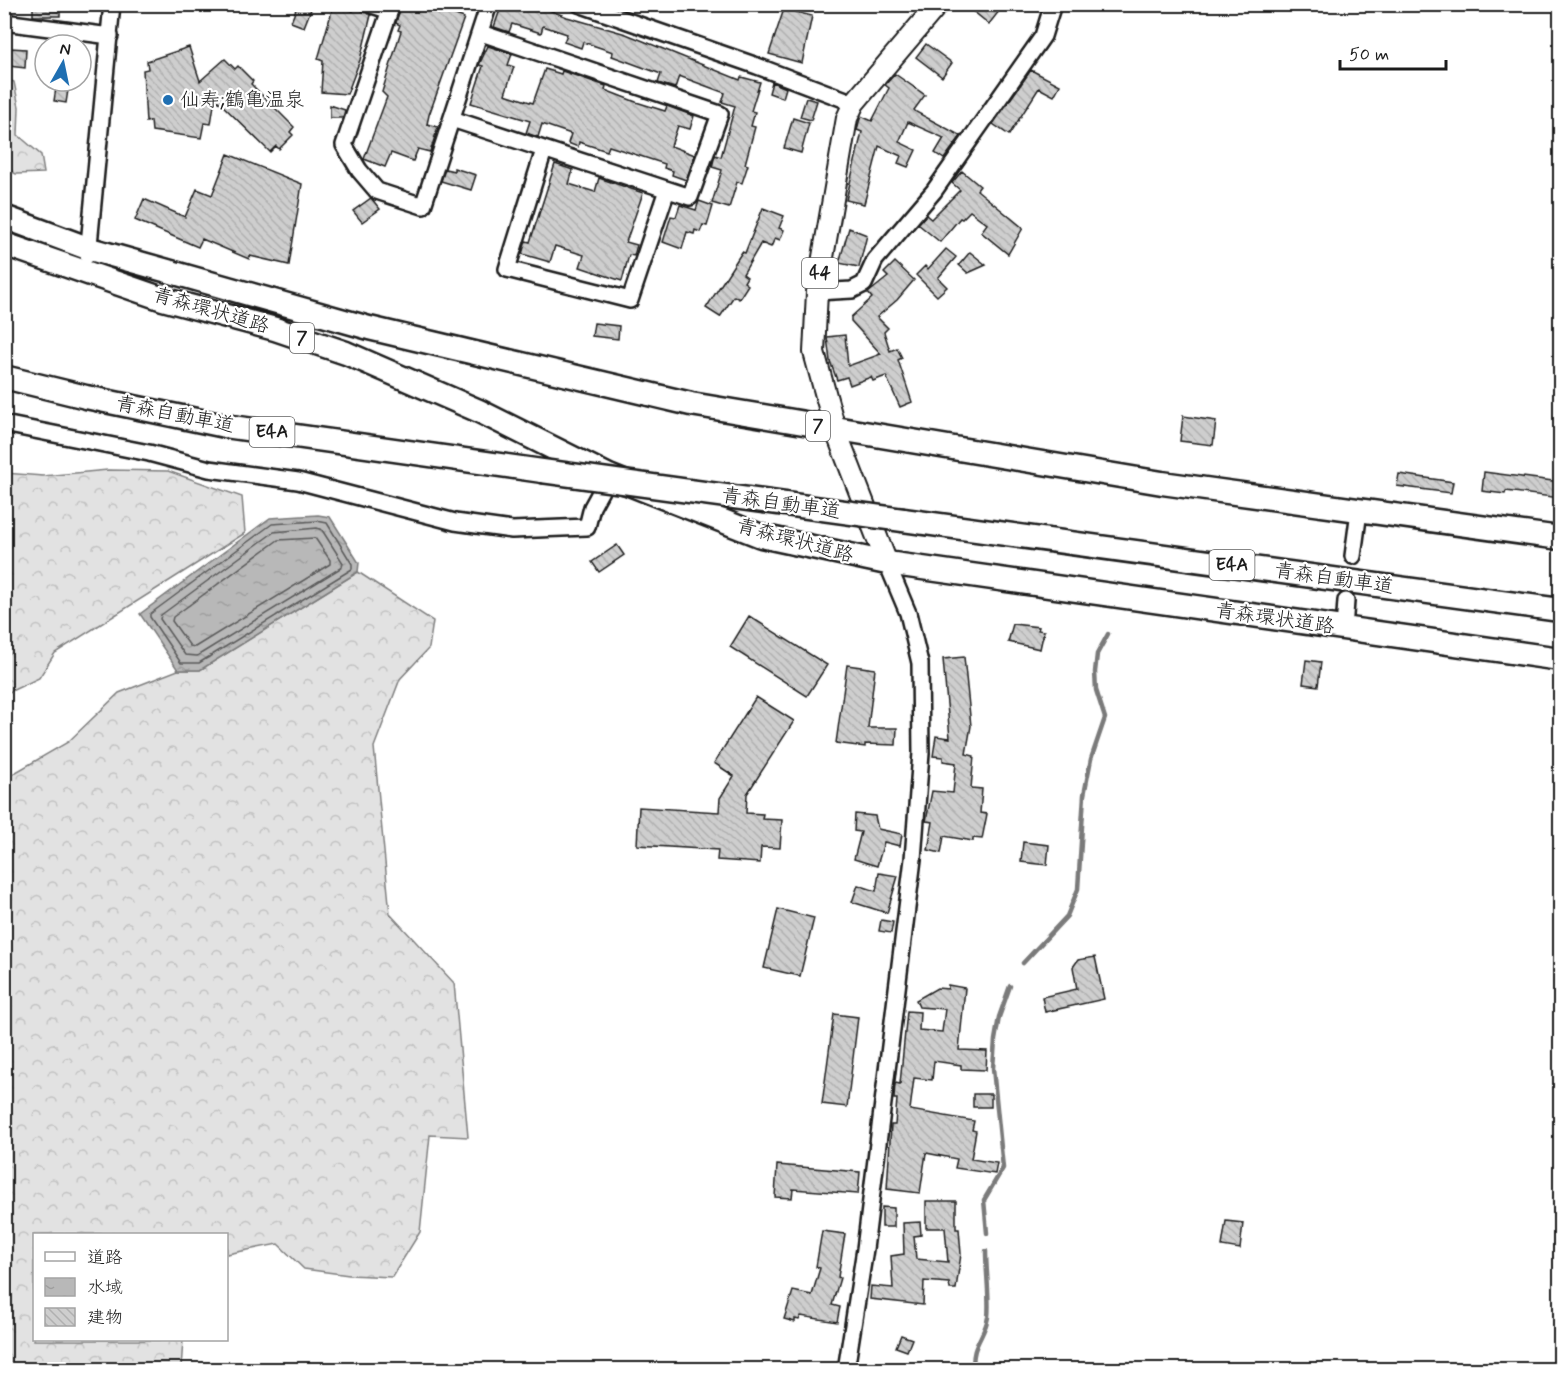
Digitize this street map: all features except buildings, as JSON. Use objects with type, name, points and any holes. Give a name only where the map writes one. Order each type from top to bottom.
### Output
[{"type":"highway","name":"青森環状道路","points":[[4,217],[90,249],[369,328],[691,404],[1172,484],[1560,538]]},
{"type":"highway","name":"青森環状道路","points":[[4,244],[84,273],[346,353],[479,411],[609,476],[761,536],[887,563],[1560,659]]},
{"type":"highway","name":"青森自動車道","points":[[4,377],[225,426],[1560,610]]},
{"type":"main road","name":"44","points":[[887,563],[835,429],[814,352],[817,292],[841,138],[854,103],[938,4]]},
{"type":"street","points":[[84,273],[90,249],[112,4]]},
{"type":"street","points":[[369,4],[391,8],[344,145],[359,170],[377,191],[423,206],[489,4]]},
{"type":"street","points":[[579,4],[757,66],[854,103]]},
{"type":"street","points":[[627,21],[628,4]]},
{"type":"street","points":[[817,292],[852,290],[864,284],[875,260],[934,191],[1043,36],[1053,4]]},
{"type":"street","points":[[4,22],[110,36]]},
{"type":"street","points":[[452,119],[690,198],[720,114],[481,33]]},
{"type":"street","points":[[544,150],[507,269],[630,300],[667,190]]},
{"type":"street","points":[[4,424],[149,453],[209,469],[298,481],[455,522],[512,530],[587,527],[592,507],[609,476]]},
{"type":"street","points":[[1353,556],[1359,511]]},
{"type":"street","points":[[846,1370],[866,1238],[913,860],[921,753],[920,663],[908,614],[887,563]]},
{"type":"street","points":[[1344,629],[1346,601]]},
{"type":"green space","points":[[4,78],[14,82],[19,107],[18,135],[41,155],[44,173],[16,174],[5,168]]},
{"type":"green space","points":[[108,470],[168,471],[242,497],[245,533],[55,653],[39,678],[5,694],[5,473],[43,476]]},
{"type":"green space","points":[[358,572],[433,621],[429,648],[400,679],[374,747],[390,914],[454,983],[468,1137],[430,1135],[420,1232],[392,1277],[349,1275],[304,1269],[278,1244],[228,1254],[228,1233],[33,1233],[33,1341],[183,1341],[181,1369],[5,1369],[4,779],[68,742],[119,693],[178,670],[200,670]]},
{"type":"water","points":[[318,515],[330,517],[359,563],[358,572],[200,670],[178,670],[140,614],[270,518]]},
{"type":"waterway","points":[[1023,963],[1067,916],[1078,889],[1084,795],[1091,759],[1105,718],[1096,690],[1097,654],[1108,634]]},
{"type":"waterway","points":[[987,1233],[984,1200],[1003,1168],[993,1068],[995,1040],[999,1017],[1010,986]]},
{"type":"waterway","points":[[974,1370],[974,1354],[988,1317],[986,1251]]},
{"type":"place","name":"仙寿;鶴亀温泉","points":[[168,100]]}]
